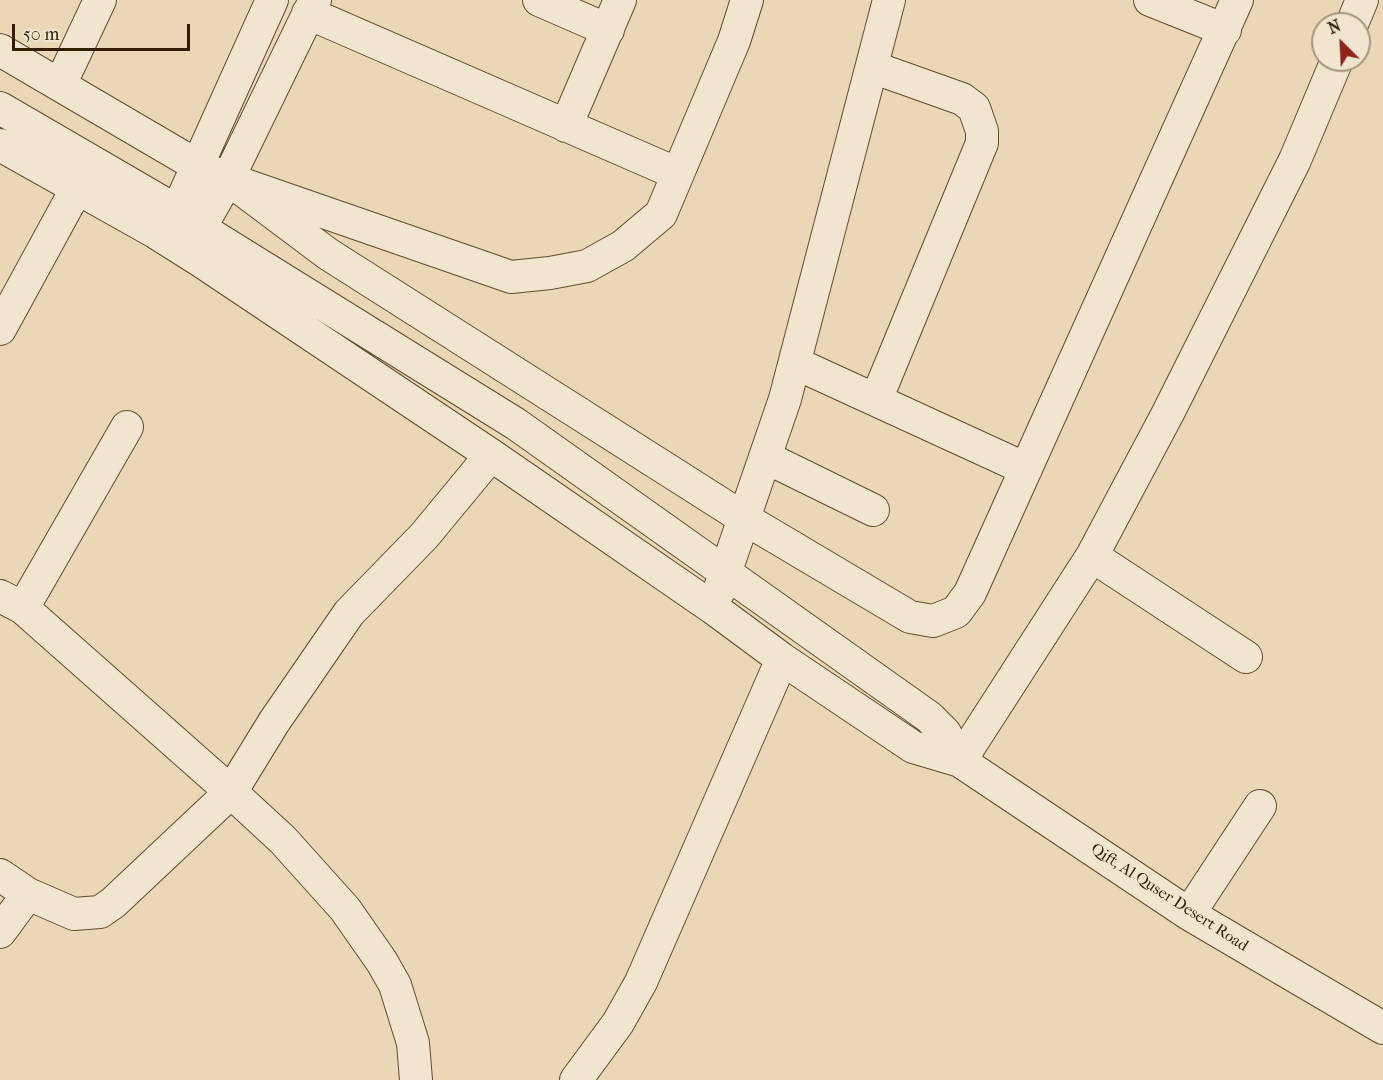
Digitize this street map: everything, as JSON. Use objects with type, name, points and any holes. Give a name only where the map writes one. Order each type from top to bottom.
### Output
[{"type":"street","points":[[60,85],[100,0]]},
{"type":"street","points":[[189,220],[198,166],[272,0]]},
{"type":"street","points":[[539,0],[608,30]]},
{"type":"street","points":[[566,126],[620,0]]},
{"type":"street","points":[[0,50],[198,166],[511,277],[587,266],[623,246],[661,214],[734,41],[747,0]]},
{"type":"street","points":[[713,609],[785,399],[889,0]]},
{"type":"street","points":[[1150,0],[1225,30]]},
{"type":"street","points":[[228,178],[328,254],[745,519],[910,617],[933,621],[956,612],[970,594],[1237,0]]},
{"type":"street","points":[[189,220],[228,178],[311,6],[566,126],[678,174]]},
{"type":"street","points":[[872,67],[962,99],[974,108],[982,132],[982,143],[876,400]]},
{"type":"street","points":[[960,761],[1092,556],[1173,403],[1295,160],[1332,72]]},
{"type":"street","points":[[0,108],[189,220],[516,424],[929,717],[945,733],[960,761]]},
{"type":"street","points":[[0,145],[155,232],[201,261],[491,455],[782,659],[913,747],[960,761]]},
{"type":"street","points":[[0,329],[76,188]]},
{"type":"street","points":[[795,363],[1026,469]]},
{"type":"street","points":[[127,427],[12,602],[231,792],[283,840],[345,909],[395,985],[413,1043],[416,1080]]},
{"type":"street","points":[[0,875],[28,894],[74,914],[100,912],[231,792],[274,722],[349,613],[424,536],[491,455]]},
{"type":"street","points":[[765,457],[873,510]]},
{"type":"street","points":[[1092,556],[1246,657]]},
{"type":"street","points":[[576,1080],[618,1023],[641,982],[782,659]]},
{"type":"street","name":"Qift, Al Quser Desert Road","points":[[960,761],[1189,914],[1383,1028]]},
{"type":"street","points":[[1189,914],[1260,806]]},
{"type":"street","points":[[0,932],[28,894]]}]
